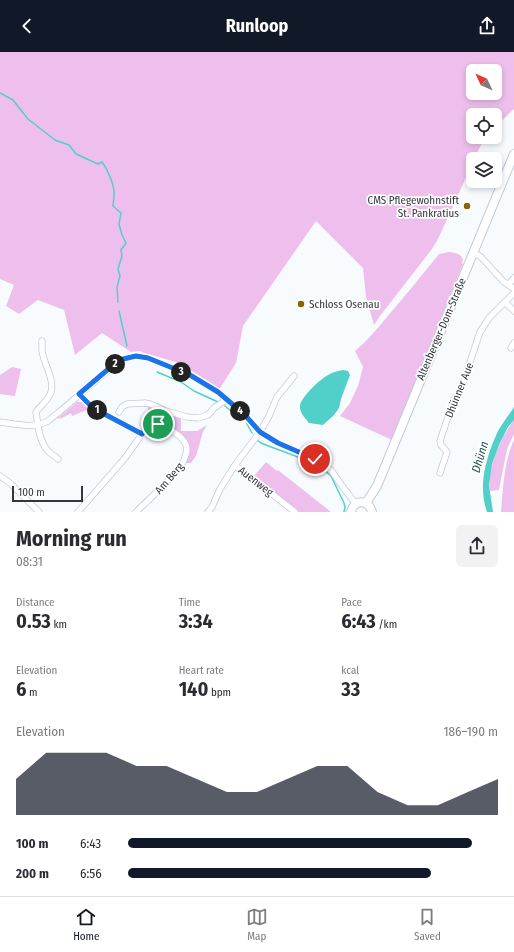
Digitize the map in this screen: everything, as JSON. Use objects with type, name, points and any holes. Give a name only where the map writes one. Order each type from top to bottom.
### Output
[{"type":"main road","name":"Altenberger-Dom-Straße","points":[[366,503],[377,486],[514,154]]},
{"type":"main road","points":[[351,512],[352,508],[360,502],[366,503],[371,508],[372,512]]},
{"type":"street","points":[[473,252],[481,257],[503,281],[514,289]]},
{"type":"street","points":[[508,285],[514,278]]},
{"type":"street","name":"Dhünner Aue","points":[[440,473],[447,452],[441,445],[440,441],[454,399],[461,390],[480,332],[489,318],[514,293]]},
{"type":"street","points":[[505,302],[514,311]]},
{"type":"street","points":[[42,340],[42,350],[52,384],[51,392],[47,400],[36,412],[42,443],[58,459]]},
{"type":"street","points":[[511,348],[514,342]]},
{"type":"street","points":[[35,351],[42,350]]},
{"type":"street","points":[[0,422],[24,426],[48,421],[119,360],[136,356],[148,358],[190,375],[218,392],[245,415],[260,432],[278,443],[315,459],[332,470],[356,504]]},
{"type":"street","points":[[208,512],[235,465],[270,416],[277,397],[294,376]]},
{"type":"street","points":[[78,512],[125,458],[142,434],[93,408],[79,394]]},
{"type":"street","points":[[127,397],[127,404]]},
{"type":"street","points":[[119,412],[122,407],[127,404],[150,404],[166,412],[198,418],[208,415],[214,408],[227,399]]},
{"type":"street","name":"Am Berg","points":[[136,512],[156,494],[175,473],[184,462],[187,453],[186,445],[178,435],[158,424],[151,425],[142,434]]},
{"type":"street","name":"Auenweg","points":[[235,465],[295,512]]},
{"type":"street","points":[[0,476],[10,483],[39,512]]},
{"type":"shaded area","points":[[0,52],[514,52],[514,109],[502,120],[502,108],[466,108],[466,144],[482,144],[478,152],[466,152],[466,177],[438,239],[374,325],[366,297],[363,268],[316,221],[243,326],[236,363],[219,390],[206,380],[176,362],[140,351],[131,352],[102,333],[75,355],[64,310],[38,300],[19,314],[6,306],[14,285],[0,279]]},
{"type":"shaded area","points":[[449,252],[460,256],[463,259],[463,264],[392,440],[340,416],[350,403],[358,386],[363,367],[355,351],[376,330],[439,254]]},
{"type":"shaded area","points":[[12,367],[21,369],[15,396],[0,394],[0,375]]},
{"type":"shaded area","points":[[77,402],[82,403],[89,409],[72,416],[71,413],[57,419]]},
{"type":"shaded area","points":[[148,407],[181,417],[181,431],[197,431],[207,425],[203,432],[196,456],[191,463],[185,463],[188,444],[170,427],[161,422],[147,420]]},
{"type":"shaded area","points":[[514,420],[514,434],[507,449],[499,490],[490,491],[489,483],[492,464],[504,435]]},
{"type":"shaded area","points":[[514,440],[514,512],[501,512],[506,466]]},
{"type":"shaded area","points":[[266,462],[331,512],[298,512],[254,476]]},
{"type":"water","points":[[343,370],[348,371],[350,375],[339,408],[323,425],[309,423],[300,409],[303,399],[324,377],[334,372]]},
{"type":"water","points":[[514,407],[514,420],[508,427],[499,445],[492,464],[489,485],[493,512],[487,512],[483,495],[483,486],[487,462],[498,431]]},
{"type":"waterway","points":[[0,93],[13,100],[28,119],[55,140],[69,145],[76,154],[98,164],[102,162],[107,169],[111,178],[114,192],[113,206],[121,213],[119,224],[126,243],[121,250],[122,256],[118,269],[120,276],[117,287],[118,302]]},
{"type":"waterway","points":[[119,311],[127,346]]},
{"type":"waterway","points":[[157,372],[181,382],[194,391],[218,402]]},
{"type":"waterway","points":[[225,406],[243,419]]},
{"type":"waterway","points":[[247,424],[252,433]]},
{"type":"waterway","points":[[257,440],[261,443],[316,465],[324,470],[331,476],[344,503],[344,512]]},
{"type":"place","name":"CMS Pflegewohnstift St. Pankratius","points":[[467,206]]},
{"type":"place","name":"Schloss Osenau","points":[[301,304]]},
{"type":"route","points":[[158,424],[151,425],[142,434],[93,408],[79,394],[119,360],[136,356],[148,358],[190,375],[227,399],[245,415],[260,432],[278,443],[315,459]]},
{"type":"water label","name":"Dhünn","points":[[480,457]]}]
